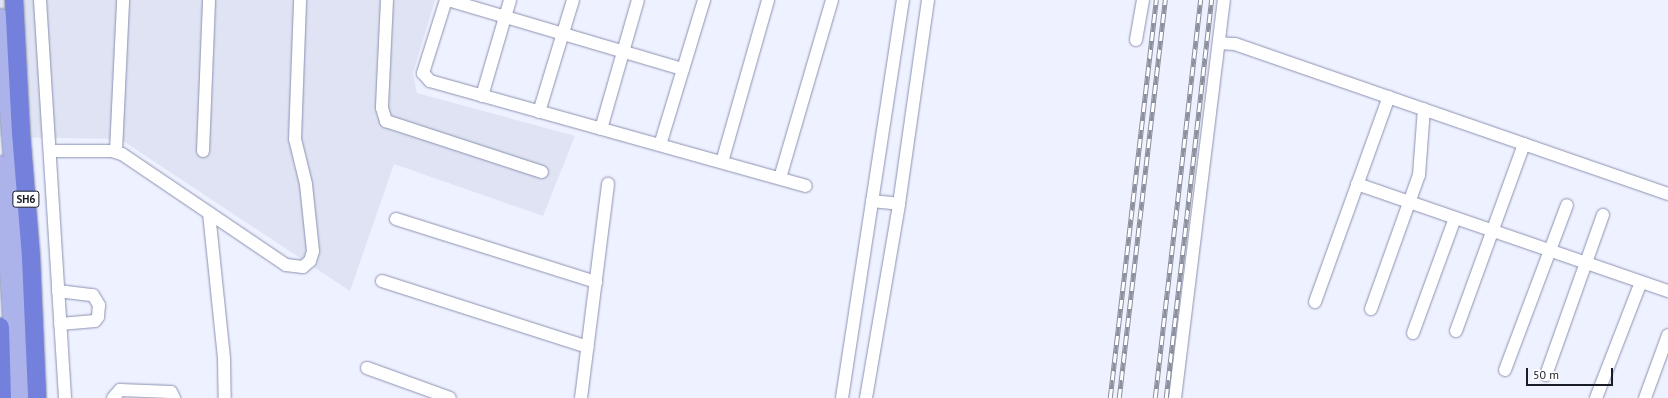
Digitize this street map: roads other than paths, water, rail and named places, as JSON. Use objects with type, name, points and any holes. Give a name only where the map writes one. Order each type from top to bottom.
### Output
[{"type":"highway","name":"SH6","points":[[14,0],[20,133],[31,258],[37,398]]},
{"type":"highway","points":[[0,327],[2,398]]},
{"type":"main road","points":[[0,16],[25,355],[26,398]]},
{"type":"main road","points":[[0,163],[15,398]]},
{"type":"street","points":[[40,0],[65,398]]},
{"type":"street","points":[[116,152],[123,0]]},
{"type":"street","points":[[203,151],[209,0]]},
{"type":"street","points":[[50,151],[116,152],[286,265],[298,268],[310,261],[313,251],[306,184],[295,128],[300,0]]},
{"type":"street","points":[[387,0],[382,108],[386,121],[542,172]]},
{"type":"street","points":[[683,68],[447,0],[423,73],[430,81],[806,186]]},
{"type":"street","points":[[482,96],[510,0]]},
{"type":"street","points":[[539,112],[573,0]]},
{"type":"street","points":[[601,129],[638,0]]},
{"type":"street","points":[[660,145],[704,0]]},
{"type":"street","points":[[722,162],[768,0]]},
{"type":"street","points":[[780,178],[832,0]]},
{"type":"street","points":[[842,398],[903,0]]},
{"type":"street","points":[[866,398],[899,204],[928,0]]},
{"type":"street","points":[[1136,40],[1143,0]]},
{"type":"street","points":[[1174,398],[1224,0]]},
{"type":"street","points":[[1218,42],[1235,44],[1668,194]]},
{"type":"street","points":[[1315,302],[1389,97]]},
{"type":"street","points":[[1371,309],[1419,175],[1424,109]]},
{"type":"street","points":[[1456,331],[1494,231],[1524,144]]},
{"type":"street","points":[[582,398],[608,184]]},
{"type":"street","points":[[1357,184],[1668,291]]},
{"type":"street","points":[[872,201],[899,204]]},
{"type":"street","points":[[1505,370],[1567,205]]},
{"type":"street","points":[[209,213],[224,359],[225,398]]},
{"type":"street","points":[[1546,375],[1588,263],[1604,215]]},
{"type":"street","points":[[1413,334],[1455,218]]},
{"type":"street","points":[[396,219],[596,282]]},
{"type":"street","points":[[382,281],[588,347]]},
{"type":"street","points":[[1596,398],[1641,282]]},
{"type":"street","points":[[58,291],[93,295],[99,305],[98,317],[95,320],[60,324]]},
{"type":"street","points":[[1644,398],[1668,335]]},
{"type":"street","points":[[367,368],[450,398]]},
{"type":"street","points":[[113,398],[120,390],[171,392],[174,398]]},
{"type":"railway","points":[[1110,398],[1156,0]]},
{"type":"railway","points":[[1119,398],[1165,0]]},
{"type":"railway","points":[[1155,398],[1200,0]]},
{"type":"railway","points":[[1166,398],[1211,0]]}]
